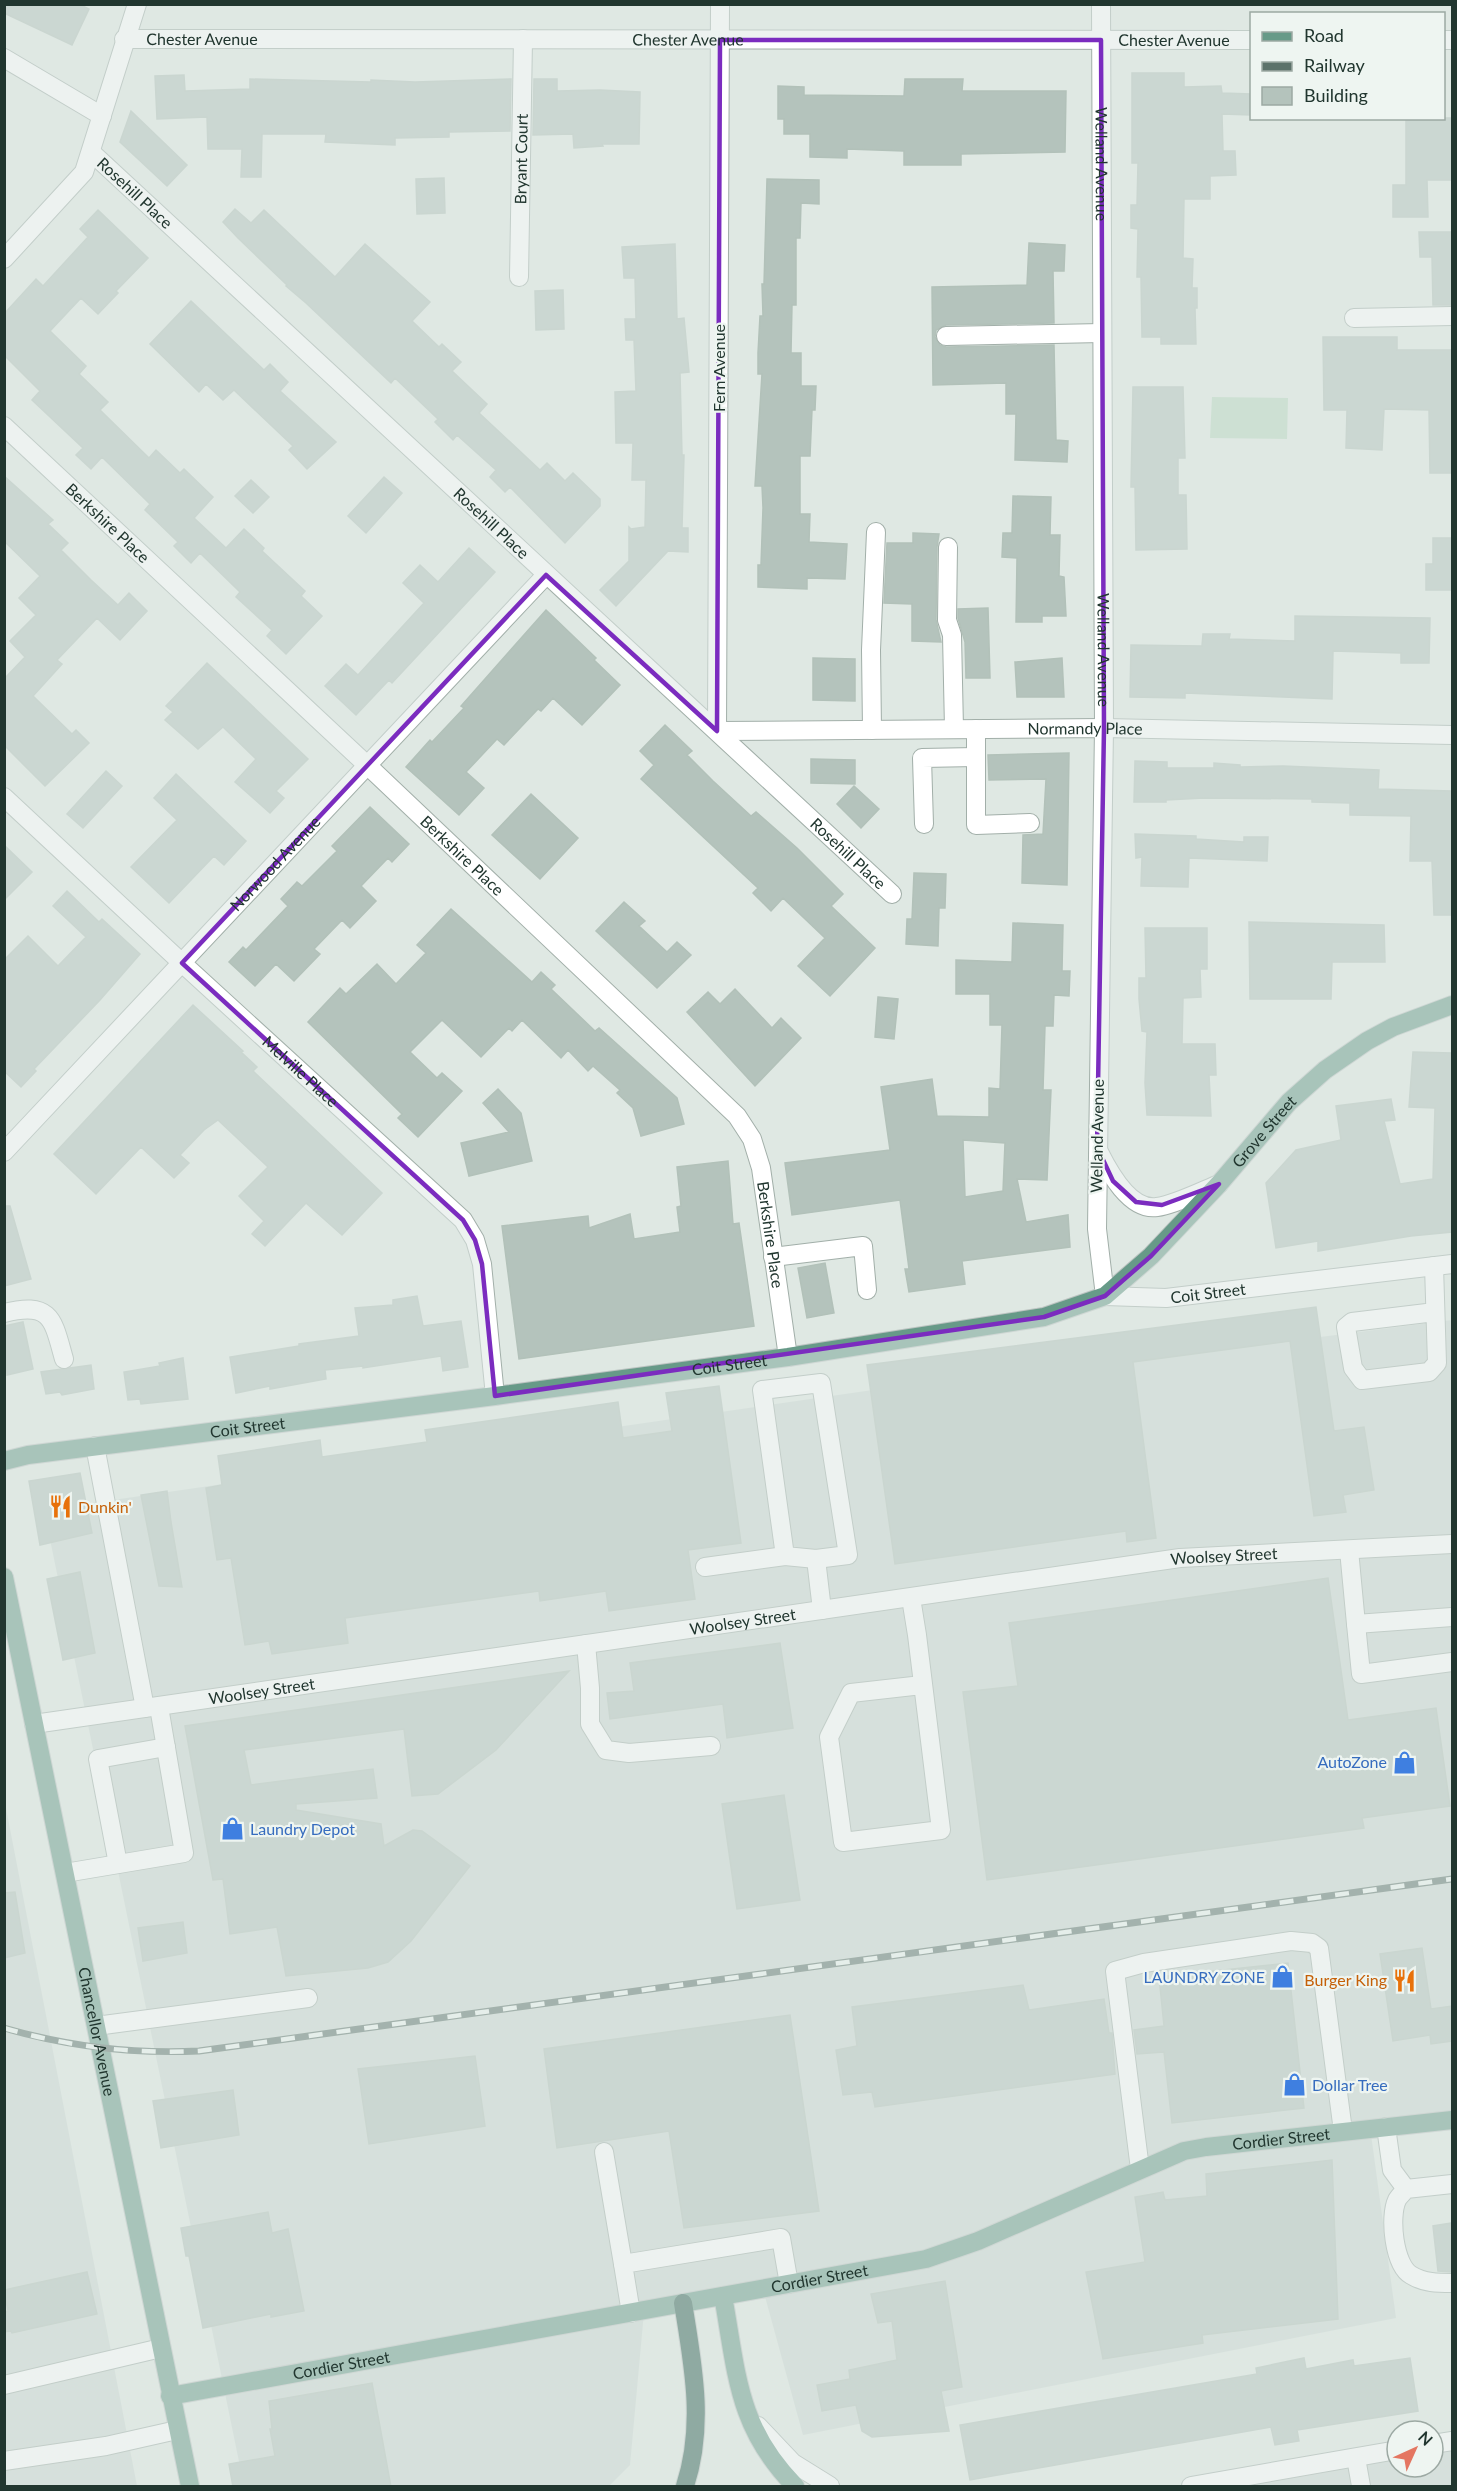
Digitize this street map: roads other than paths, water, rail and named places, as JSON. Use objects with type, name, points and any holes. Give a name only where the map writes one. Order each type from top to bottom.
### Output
[{"type":"highway","points":[[683,2303],[695,2380],[697,2418],[694,2454],[685,2487]]},
{"type":"main road","name":"Grove Street","points":[[1105,1296],[1151,1256],[1219,1184],[1289,1102],[1325,1070],[1367,1041],[1452,1005]]},
{"type":"main road","name":"Coit Street","points":[[4,1461],[28,1455],[95,1446],[788,1357],[1044,1317],[1105,1296]]},
{"type":"main road","name":"Chancellor Avenue","points":[[4,1577],[190,2487]]},
{"type":"main road","name":"Cordier Street","points":[[170,2396],[926,2259],[954,2250],[1184,2151],[1206,2146],[1452,2120]]},
{"type":"main road","points":[[723,2296],[740,2392],[746,2413],[760,2443],[795,2487]]},
{"type":"street","points":[[4,259],[84,172],[124,39],[137,4]]},
{"type":"street","name":"Fern Avenue","points":[[717,731],[720,4]]},
{"type":"street","name":"Welland Avenue","points":[[1101,4],[1104,728],[1097,1229],[1105,1296]]},
{"type":"street","name":"Chester Avenue","points":[[124,39],[1250,40]]},
{"type":"street","name":"Bryant Court","points":[[519,277],[523,39]]},
{"type":"street","points":[[4,58],[102,116]]},
{"type":"street","name":"Rosehill Place","points":[[91,152],[892,894]]},
{"type":"street","points":[[1354,318],[1452,316]]},
{"type":"street","points":[[946,336],[1102,333]]},
{"type":"street","name":"Berkshire Place","points":[[4,426],[368,765],[737,1116],[752,1139],[761,1168],[788,1357]]},
{"type":"street","points":[[872,730],[871,650],[876,532]]},
{"type":"street","points":[[948,547],[947,620],[952,635],[954,729]]},
{"type":"street","name":"Norwood Avenue","points":[[4,1152],[546,575]]},
{"type":"street","name":"Normandy Place","points":[[717,731],[1104,728],[1452,735]]},
{"type":"street","points":[[976,729],[976,825],[1030,823]]},
{"type":"street","points":[[924,824],[922,758],[976,757]]},
{"type":"street","name":"Melville Place","points":[[4,797],[463,1220],[476,1240],[482,1264],[495,1396]]},
{"type":"street","points":[[1097,1147],[1113,1180],[1136,1202],[1155,1208],[1219,1184]]},
{"type":"street","points":[[773,1257],[863,1246],[867,1290]]},
{"type":"street","name":"Coit Street","points":[[1105,1296],[1166,1298],[1452,1264]]},
{"type":"street","points":[[1434,1266],[1437,1363],[1429,1372],[1362,1380],[1353,1368],[1346,1327],[1352,1322],[1435,1312]]},
{"type":"street","points":[[4,1313],[30,1307],[45,1313],[54,1323],[64,1359]]},
{"type":"street","points":[[705,1567],[785,1556],[816,1559],[848,1554],[821,1383],[762,1390],[785,1556]]},
{"type":"street","points":[[65,1873],[184,1852],[166,1747],[152,1707],[95,1446]]},
{"type":"street","name":"Woolsey Street","points":[[34,1724],[1180,1558],[1452,1544]]},
{"type":"street","points":[[1349,1550],[1361,1674],[1452,1662]]},
{"type":"street","points":[[816,1559],[822,1610]]},
{"type":"street","points":[[911,1598],[918,1635],[922,1685],[941,1830],[843,1842],[829,1737],[851,1693],[922,1685]]},
{"type":"street","points":[[1356,1624],[1452,1617]]},
{"type":"street","points":[[586,1644],[591,1688],[590,1724],[606,1750],[629,1753],[711,1746]]},
{"type":"street","points":[[118,1864],[98,1759],[166,1747]]},
{"type":"street","points":[[1140,2169],[1115,1971],[1144,1963],[1291,1941],[1312,1943],[1319,1948],[1343,2132]]},
{"type":"street","points":[[96,2026],[308,1998]]},
{"type":"street","points":[[1386,2127],[1392,2170],[1406,2189]]},
{"type":"street","points":[[604,2152],[631,2313]]},
{"type":"street","points":[[1452,2184],[1406,2189],[1397,2200],[1394,2214],[1397,2251],[1400,2262],[1410,2275],[1426,2282],[1452,2283]]},
{"type":"street","points":[[623,2264],[781,2238],[789,2284]]},
{"type":"street","points":[[4,2385],[161,2348]]},
{"type":"street","points":[[740,2392],[754,2421],[771,2442],[793,2463],[830,2487]]},
{"type":"street","points":[[4,2461],[106,2446],[177,2430]]},
{"type":"street","points":[[1191,2487],[1244,2482],[1385,2452]]},
{"type":"street","points":[[1356,2458],[1361,2487]]},
{"type":"railway","points":[[4,2028],[53,2040],[101,2048],[199,2051],[1452,1879]]},
{"type":"place","name":"Dunkin'","points":[[60,1507]]},
{"type":"place","name":"AutoZone","points":[[1405,1762]]},
{"type":"place","name":"Laundry Depot","points":[[232,1829]]},
{"type":"place","name":"LAUNDRY ZONE","points":[[1283,1977]]},
{"type":"place","name":"Burger King","points":[[1405,1980]]},
{"type":"place","name":"Dollar Tree","points":[[1294,2085]]}]
